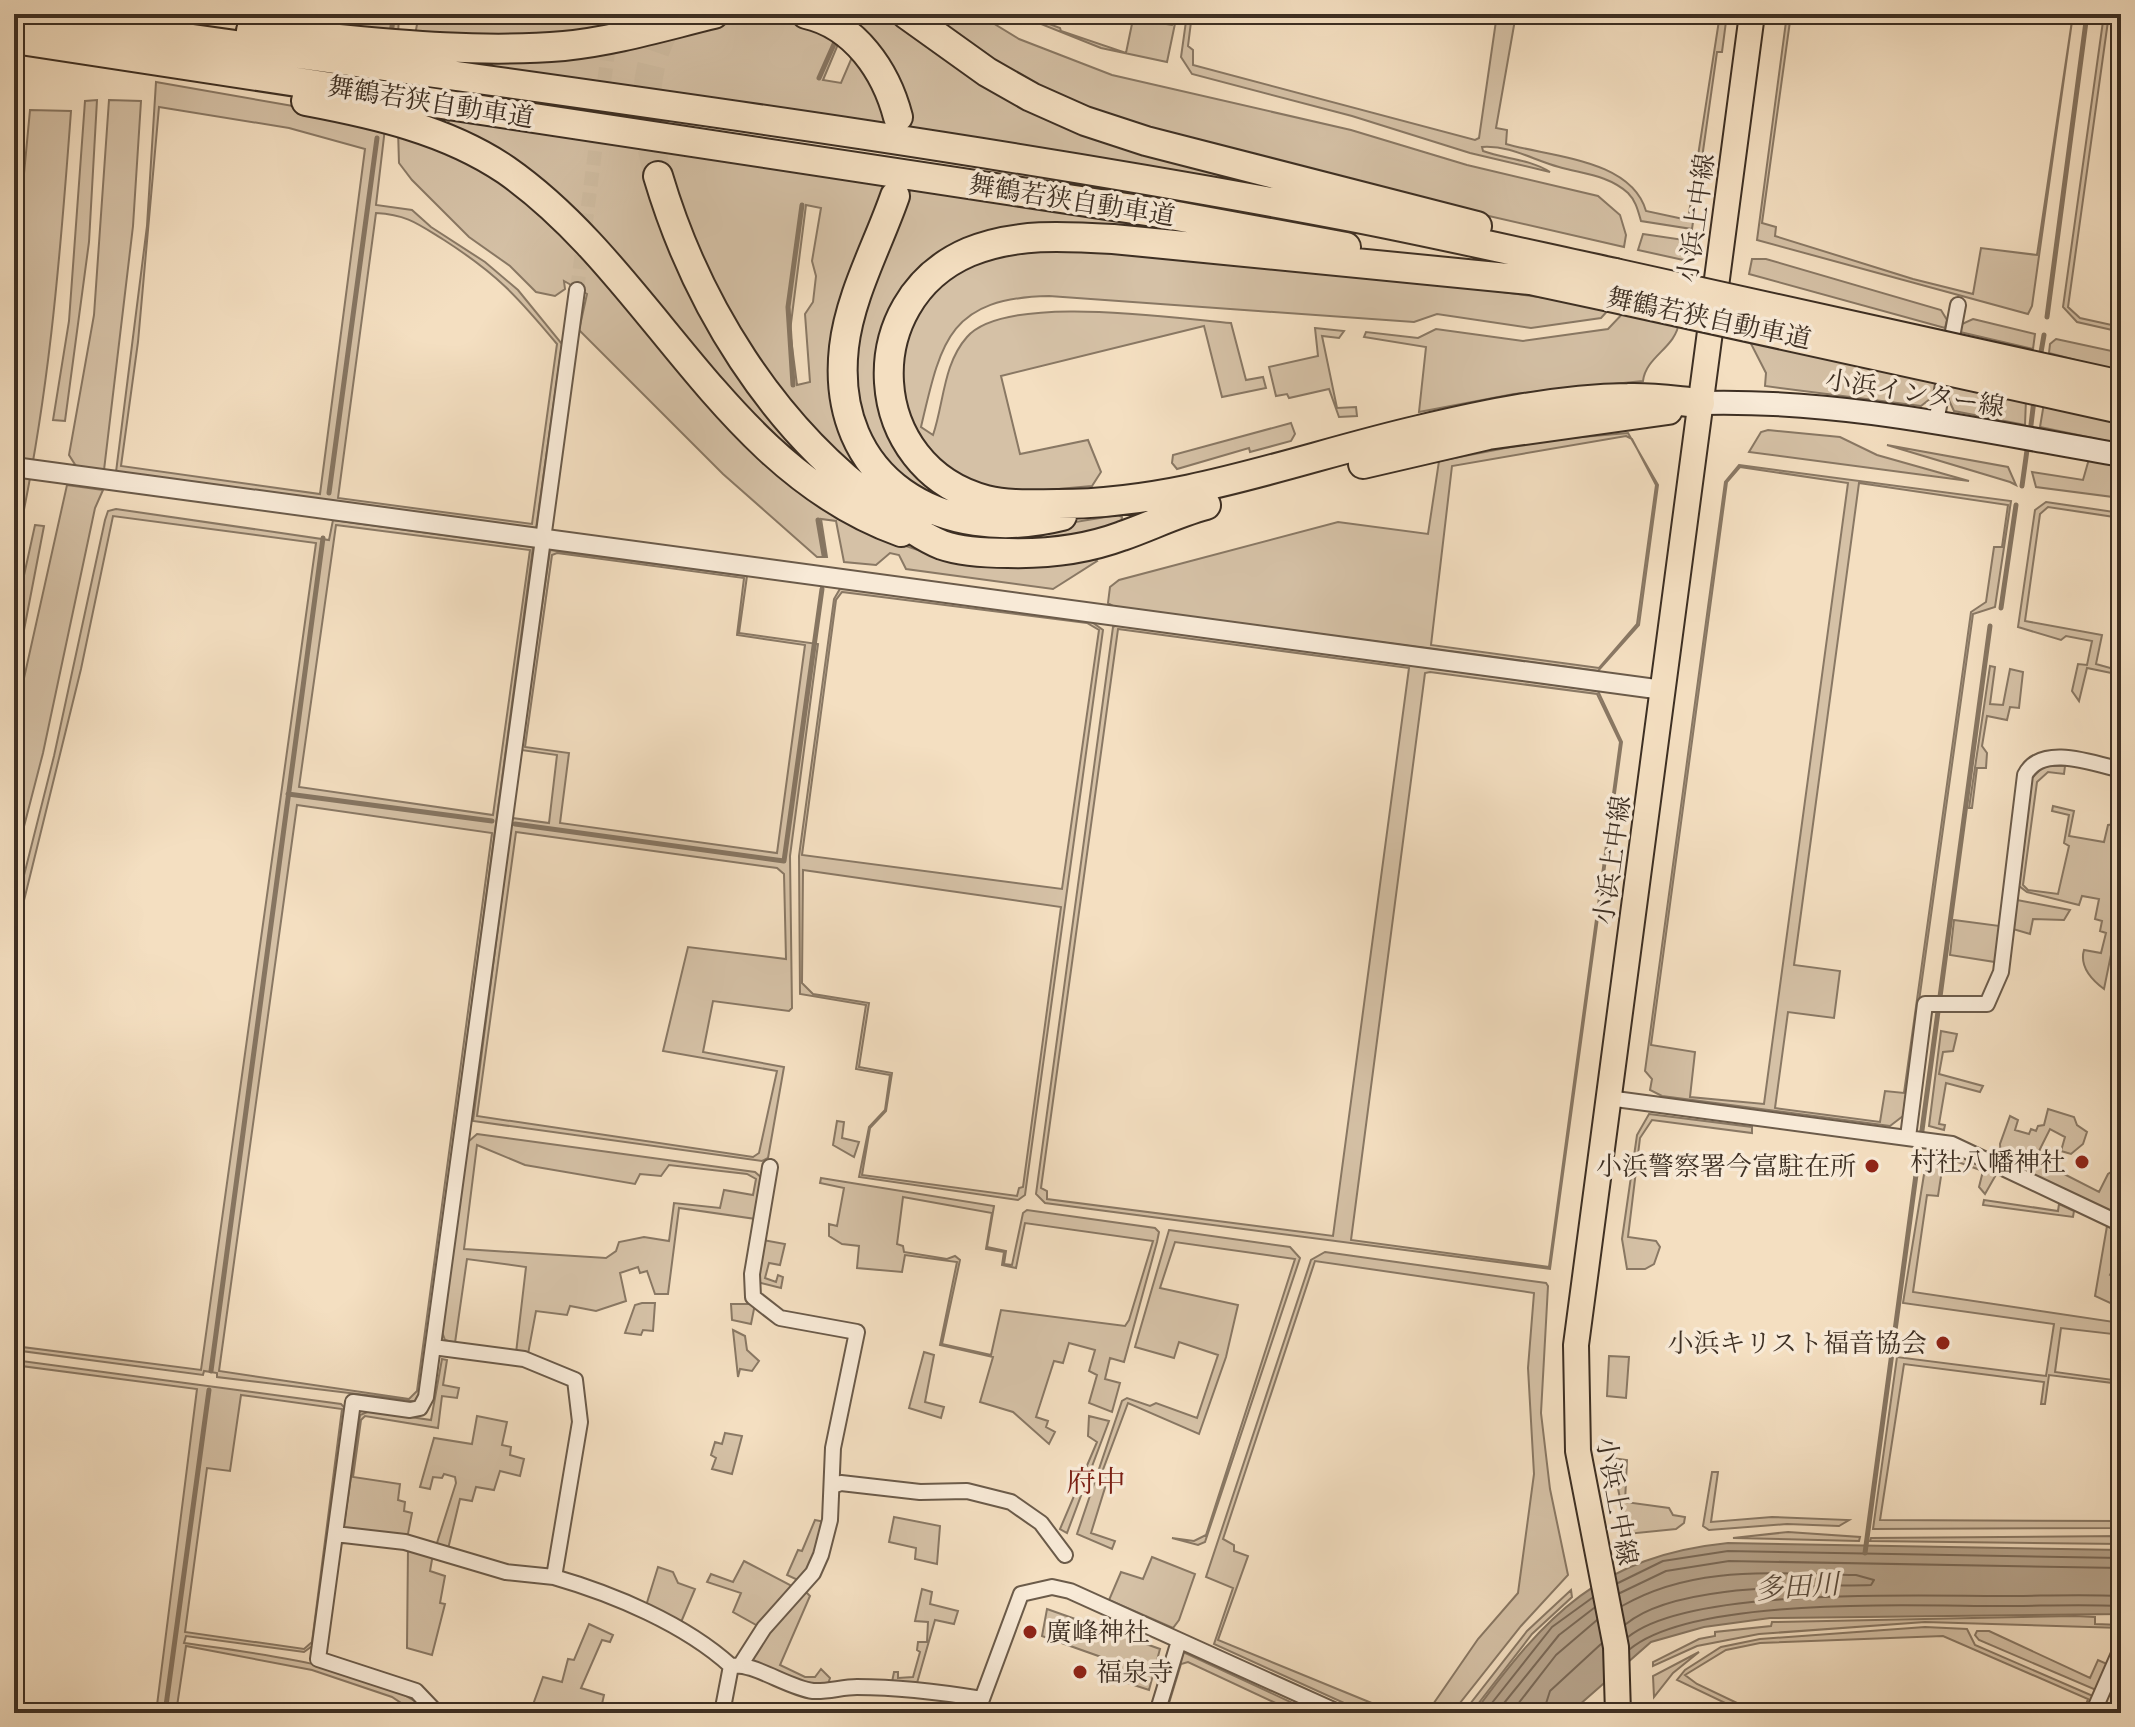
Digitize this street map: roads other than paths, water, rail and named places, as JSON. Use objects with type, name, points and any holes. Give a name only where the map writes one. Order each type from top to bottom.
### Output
[{"type":"highway","name":"舞鶴若狭自動車道","points":[[18,14],[414,57],[1352,218],[1614,276],[2121,409]]},
{"type":"highway","points":[[39,14],[414,57],[564,46],[621,37],[714,14]]},
{"type":"highway","points":[[806,14],[842,31],[870,57],[892,94],[898,117]]},
{"type":"highway","points":[[906,14],[998,78],[1085,121],[1146,141],[1486,228],[1614,276]]},
{"type":"highway","name":"舞鶴若狭自動車道","points":[[14,39],[406,111],[1166,214],[1539,281],[1686,274],[1807,312],[2121,385]]},
{"type":"highway","points":[[14,54],[264,93],[406,111],[484,157],[538,195],[575,230],[739,418],[820,492],[874,523],[943,545],[1007,554],[1087,545],[1121,537],[1171,514],[1438,446],[1700,403]]},
{"type":"highway","points":[[658,176],[693,271],[723,329],[759,382],[803,435],[846,478],[915,530],[943,545]]},
{"type":"highway","points":[[895,196],[858,294],[844,355],[847,408],[875,464],[889,481],[942,515],[980,524],[1013,525],[1107,504],[1186,492],[1418,430],[1503,413],[1630,397],[1700,403]]},
{"type":"highway","points":[[1107,504],[1012,504],[986,500],[944,480],[908,442],[889,390],[889,353],[907,304],[939,270],[983,247],[1050,236],[1128,240],[1539,281]]},
{"type":"main road","name":"小浜上中線","points":[[1618,1713],[1616,1647],[1582,1479],[1575,1385],[1580,1313],[1752,14]]},
{"type":"main road","name":"小浜インター線","points":[[1700,403],[1767,402],[1936,422],[2121,455]]},
{"type":"street","points":[[437,1713],[416,1691],[318,1659],[353,1402],[410,1410],[420,1408],[426,1397],[577,290]]},
{"type":"street","points":[[1936,422],[1958,305]]},
{"type":"street","points":[[14,467],[1663,690]]},
{"type":"street","points":[[1916,1138],[1925,1004],[1980,1006],[1992,998],[2001,972],[2025,775],[2031,764],[2042,759],[2071,758],[2121,770]]},
{"type":"street","points":[[1608,1098],[1952,1144],[2121,1224]]},
{"type":"street","points":[[722,1713],[736,1665],[771,1619],[813,1573],[828,1533],[833,1448],[857,1332],[780,1318],[753,1297],[752,1274],[770,1167]]},
{"type":"street","points":[[433,1347],[524,1359],[547,1365],[575,1380],[580,1422],[554,1577]]},
{"type":"street","points":[[832,1486],[841,1483],[934,1493],[967,1491],[1011,1502],[1041,1523],[1065,1555]]},
{"type":"street","points":[[335,1534],[405,1542],[506,1572],[554,1577],[643,1613],[695,1639],[736,1665],[815,1691],[854,1687],[925,1690],[982,1699],[1021,1594],[1052,1587],[1070,1591],[1340,1713]]},
{"type":"street","points":[[1157,1713],[1179,1641]]},
{"type":"street","points":[[2093,1713],[2121,1649]]},
{"type":"water","name":"多田川","points":[[1728,1543],[2121,1550],[2121,1614],[1770,1618],[1704,1627],[1651,1642],[1570,1713],[1474,1713],[1526,1647],[1580,1596],[1644,1561],[1683,1550]]},
{"type":"waterway","points":[[391,33],[394,14]]},
{"type":"waterway","points":[[2047,317],[2087,14]]},
{"type":"waterway","points":[[819,78],[835,42]]},
{"type":"waterway","points":[[329,493],[377,138]]},
{"type":"waterway","points":[[793,385],[788,307],[802,205]]},
{"type":"waterway","points":[[2040,358],[2044,335]]},
{"type":"waterway","points":[[2030,433],[2034,400]]},
{"type":"waterway","points":[[2022,486],[2028,443]]},
{"type":"waterway","points":[[2001,608],[2016,505]]},
{"type":"waterway","points":[[818,520],[824,555]]},
{"type":"waterway","points":[[211,1371],[323,538]]},
{"type":"waterway","points":[[515,824],[784,861],[822,589]]},
{"type":"waterway","points":[[1865,1553],[1990,626]]},
{"type":"waterway","points":[[288,794],[492,821]]},
{"type":"waterway","points":[[165,1713],[209,1390]]},
{"type":"tunnel","points":[[577,290],[613,14]]},
{"type":"tunnel","points":[[658,176],[649,133],[647,92],[655,52],[675,14]]},
{"type":"place","name":"村社八幡神社","points":[[2082,1162]]},
{"type":"place","name":"小浜警察署今富駐在所","points":[[1872,1166]]},
{"type":"place","name":"小浜キリスト福音協会","points":[[1943,1343]]},
{"type":"place","name":"廣峰神社","points":[[1030,1632]]},
{"type":"place","name":"福泉寺","points":[[1080,1672]]},
{"type":"district","name":"府中","points":[[1096,1481]]}]
